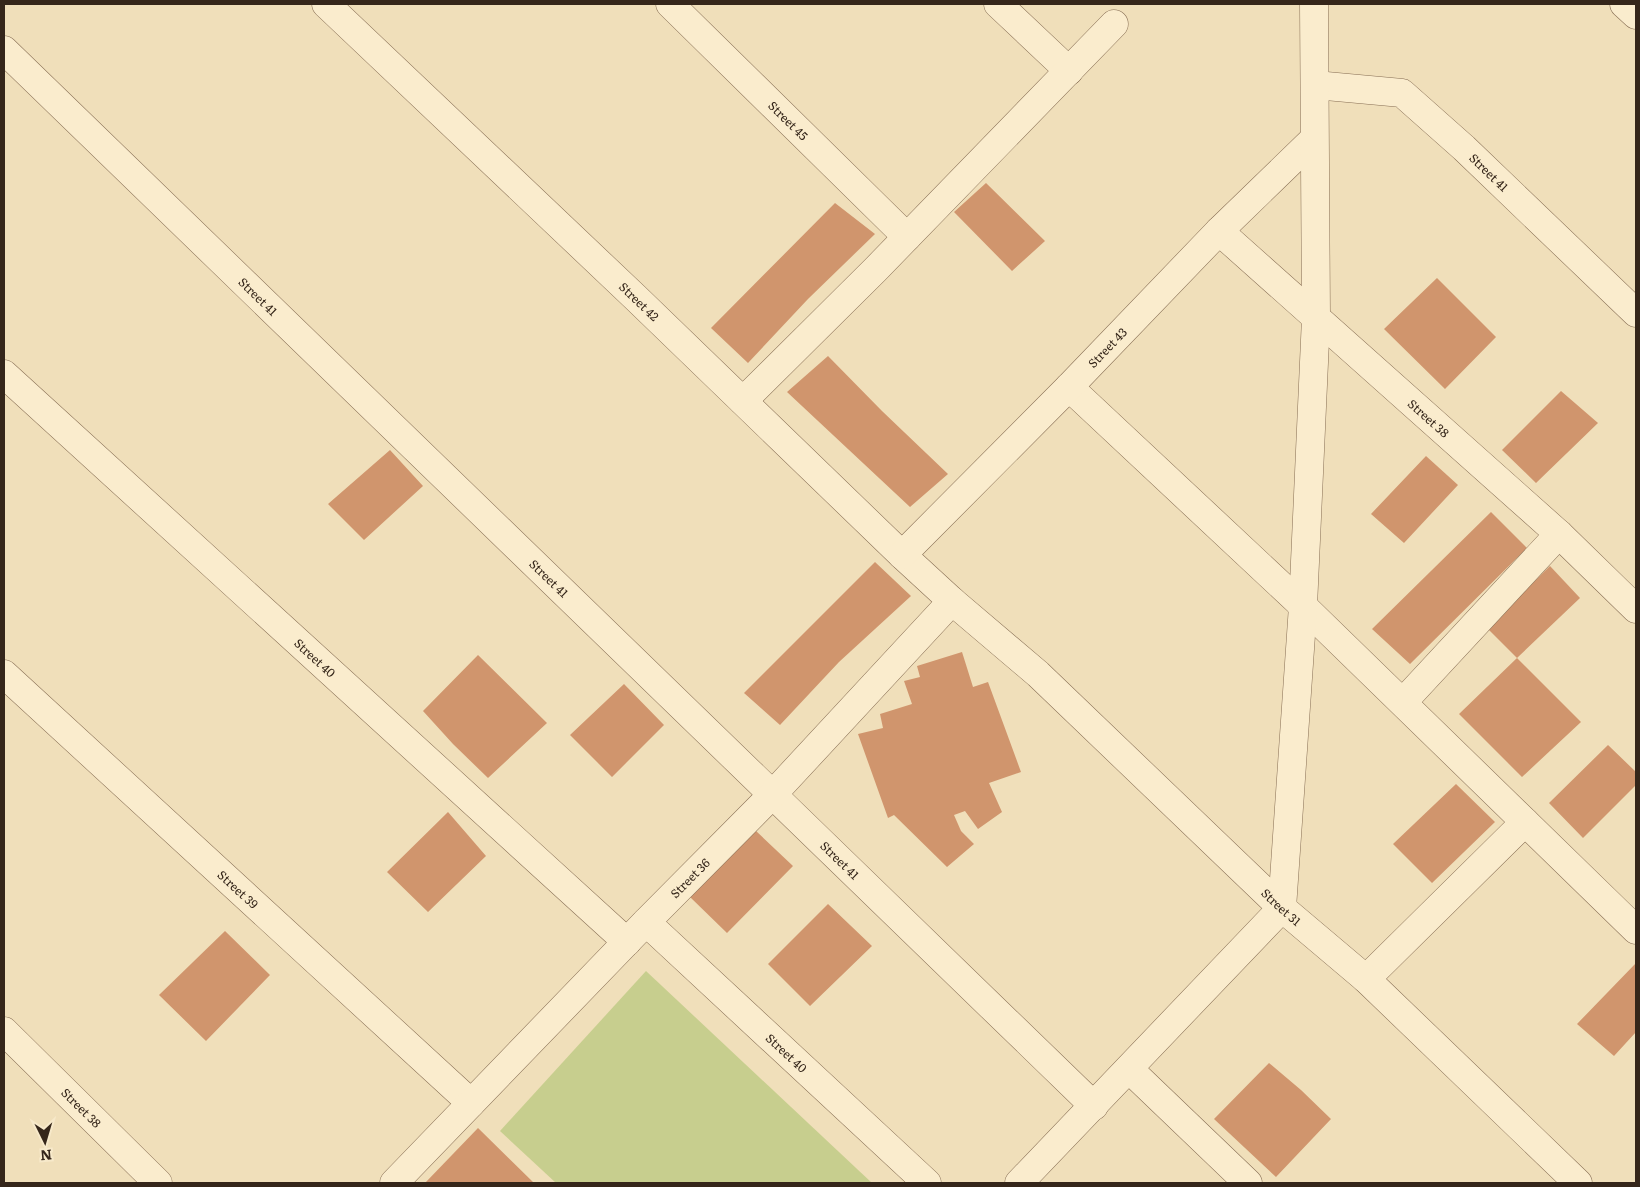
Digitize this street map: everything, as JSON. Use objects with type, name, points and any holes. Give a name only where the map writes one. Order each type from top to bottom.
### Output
[{"type":"street","name":"Street 42","points":[[326,4],[902,556],[952,601]]},
{"type":"street","name":"Street 45","points":[[670,4],[907,237]]},
{"type":"street","points":[[998,4],[1069,71]]},
{"type":"street","points":[[1019,1183],[1282,908],[1303,606],[1316,318],[1314,4]]},
{"type":"street","points":[[1624,4],[1636,15]]},
{"type":"street","points":[[742,401],[907,237],[1114,24]]},
{"type":"street","name":"Street 41","points":[[4,50],[1094,1106]]},
{"type":"street","name":"Street 41","points":[[1315,85],[1402,93],[1464,148],[1636,313]]},
{"type":"street","name":"Street 43","points":[[902,556],[1069,387],[1219,231],[1314,139]]},
{"type":"street","name":"Street 38","points":[[1219,231],[1559,534],[1636,609]]},
{"type":"street","name":"Street 40","points":[[4,374],[627,942]]},
{"type":"street","points":[[1069,387],[1303,606],[1636,930]]},
{"type":"street","points":[[1403,702],[1559,534]]},
{"type":"street","name":"Street 36","points":[[394,1183],[646,922],[773,794],[952,601]]},
{"type":"street","name":"Street 31","points":[[952,601],[1038,674],[1282,908],[1366,979],[1578,1183]]},
{"type":"street","name":"Street 39","points":[[4,674],[471,1103]]},
{"type":"street","points":[[1366,979],[1525,822]]},
{"type":"street","name":"Street 40","points":[[646,922],[928,1183]]},
{"type":"street","name":"Street 38","points":[[4,1031],[158,1183]]},
{"type":"street","points":[[1129,1069],[1248,1183]]},
{"type":"green space","points":[[646,971],[872,1183],[556,1183],[500,1131]]},
{"type":"building","points":[[986,183],[1045,241],[1012,271],[954,212]]},
{"type":"building","points":[[835,203],[875,234],[808,299],[748,363],[711,328]]},
{"type":"building","points":[[1437,278],[1496,337],[1445,389],[1384,329]]},
{"type":"building","points":[[828,356],[948,474],[910,507],[787,392]]},
{"type":"building","points":[[1561,391],[1598,423],[1536,483],[1502,450]]},
{"type":"building","points":[[390,450],[423,486],[364,540],[328,504]]},
{"type":"building","points":[[1426,456],[1458,485],[1404,543],[1371,514]]},
{"type":"building","points":[[1491,512],[1527,548],[1410,664],[1372,629]]},
{"type":"building","points":[[875,562],[911,596],[839,662],[780,725],[744,693]]},
{"type":"building","points":[[1550,566],[1580,598],[1517,658],[1487,628]]},
{"type":"building","points":[[962,652],[973,687],[988,682],[1021,772],[989,783],[1002,812],[978,829],[965,811],[954,815],[961,831],[974,844],[947,867],[894,815],[888,818],[858,734],[883,728],[880,714],[912,704],[904,681],[920,677],[917,666]]},
{"type":"building","points":[[478,655],[547,723],[488,778],[423,711]]},
{"type":"building","points":[[1517,658],[1581,722],[1522,777],[1459,714]]},
{"type":"building","points":[[624,684],[664,725],[612,777],[570,735]]},
{"type":"building","points":[[1608,745],[1636,772],[1636,785],[1583,838],[1549,803]]},
{"type":"building","points":[[1456,784],[1495,822],[1432,883],[1393,844]]},
{"type":"building","points":[[448,812],[486,856],[428,912],[387,872]]},
{"type":"building","points":[[755,830],[793,866],[727,933],[690,897]]},
{"type":"building","points":[[828,904],[872,946],[810,1006],[768,964]]},
{"type":"building","points":[[225,931],[270,975],[206,1041],[159,995]]},
{"type":"building","points":[[1636,963],[1636,1032],[1614,1056],[1577,1024]]},
{"type":"building","points":[[1269,1063],[1331,1119],[1276,1177],[1214,1119]]},
{"type":"building","points":[[478,1128],[534,1183],[425,1183]]}]
